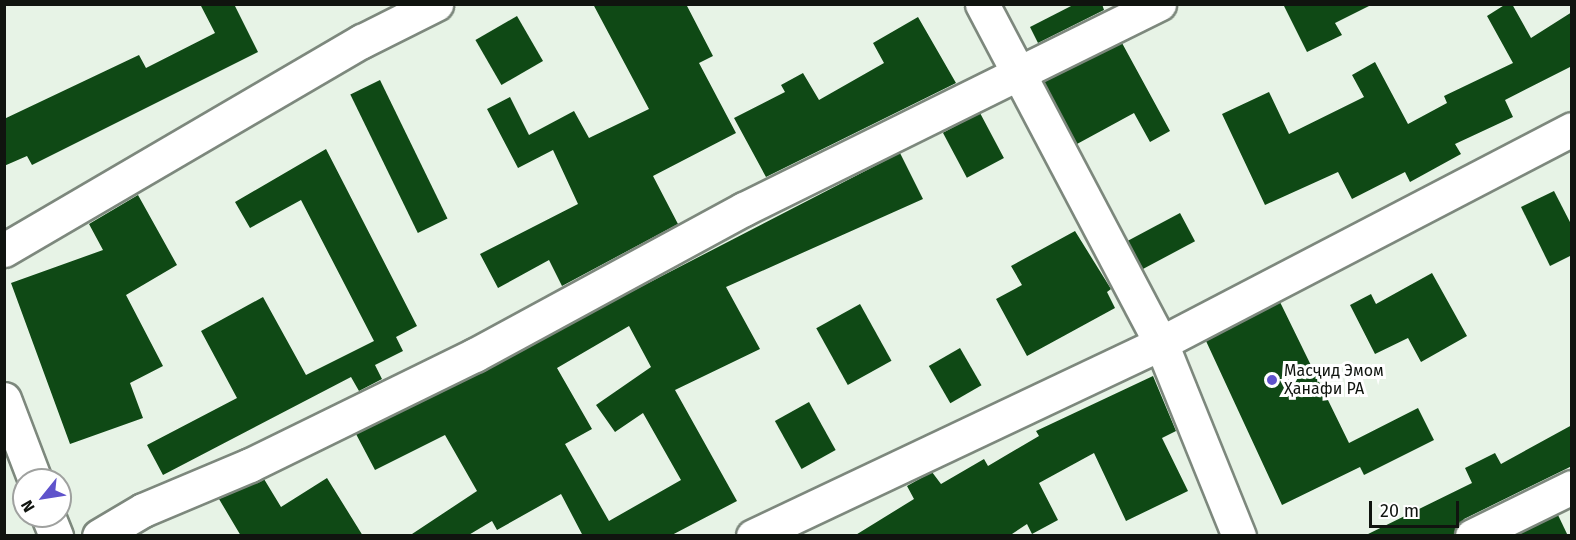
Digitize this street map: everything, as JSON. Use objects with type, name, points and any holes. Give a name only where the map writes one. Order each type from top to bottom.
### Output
[{"type":"street","points":[[4,249],[362,41],[436,4]]},
{"type":"street","points":[[982,4],[1161,343],[1239,536]]},
{"type":"street","points":[[99,536],[143,510],[250,465],[475,355],[744,209],[1016,71],[1159,4]]},
{"type":"street","points":[[753,536],[1161,343],[1572,129]]},
{"type":"street","points":[[4,399],[30,468]]},
{"type":"street","points":[[1472,536],[1572,487]]},
{"type":"building","points":[[200,4],[234,4],[258,52],[32,165],[27,156],[4,166],[4,119],[139,55],[146,68],[215,33]]},
{"type":"building","points":[[593,4],[686,4],[713,56],[699,63],[736,133],[653,176],[678,224],[562,286],[549,260],[498,288],[480,254],[578,204],[553,150],[518,168],[487,109],[510,97],[529,135],[574,111],[589,138],[649,109]]},
{"type":"building","points":[[1075,4],[1102,4],[1104,10],[1038,43],[1030,27]]},
{"type":"building","points":[[1283,4],[1373,4],[1335,23],[1342,35],[1307,52]]},
{"type":"building","points":[[1506,4],[1512,4],[1531,38],[1572,12],[1572,66],[1505,100],[1513,117],[1455,144],[1461,154],[1410,182],[1405,172],[1352,199],[1338,172],[1265,205],[1222,114],[1269,92],[1289,134],[1364,97],[1352,75],[1375,62],[1408,124],[1447,103],[1444,96],[1513,63],[1487,16]]},
{"type":"building","points":[[517,16],[543,61],[501,85],[475,40]]},
{"type":"building","points":[[918,17],[956,83],[766,177],[734,118],[785,92],[781,85],[803,73],[819,100],[884,63],[873,43]]},
{"type":"building","points":[[1122,43],[1170,131],[1150,142],[1134,113],[1077,144],[1044,82]]},
{"type":"building","points":[[380,80],[448,218],[418,233],[350,94]]},
{"type":"building","points":[[980,113],[1004,158],[967,178],[943,133]]},
{"type":"building","points":[[326,149],[417,326],[396,337],[403,351],[375,365],[382,379],[359,391],[351,377],[163,475],[147,445],[237,398],[201,331],[263,297],[306,375],[374,341],[301,200],[250,228],[235,202]]},
{"type":"building","points":[[900,153],[923,199],[726,287],[760,349],[675,390],[737,501],[670,536],[583,536],[561,494],[497,530],[492,521],[467,536],[409,536],[477,491],[445,435],[375,470],[356,434]],"holes":[[[629,326],[651,367],[596,405],[615,432],[643,413],[681,480],[609,521],[565,444],[592,429],[557,368]]]},
{"type":"building","points":[[1554,191],[1572,226],[1572,255],[1550,266],[1521,207]]},
{"type":"building","points":[[138,195],[177,265],[126,295],[163,366],[130,383],[143,418],[70,444],[11,283],[103,250],[89,224]]},
{"type":"building","points":[[1180,213],[1195,241],[1143,269],[1128,241]]},
{"type":"building","points":[[1075,231],[1111,289],[1107,292],[1115,308],[1027,356],[996,299],[1022,285],[1011,266]]},
{"type":"building","points":[[1432,273],[1467,336],[1421,362],[1408,338],[1375,354],[1350,305],[1371,294],[1376,304]]},
{"type":"building","name":"Масҷид Эмом Ҳанафи РА","points":[[1280,302],[1349,443],[1418,408],[1434,440],[1364,475],[1360,467],[1282,505],[1206,341]]},
{"type":"building","points":[[860,304],[892,361],[848,385],[816,328]]},
{"type":"building","points":[[960,348],[982,385],[950,403],[929,366]]},
{"type":"building","points":[[1153,376],[1176,431],[1162,438],[1188,491],[1126,521],[1094,453],[1039,483],[1058,520],[1032,534],[1027,524],[1009,536],[854,536],[914,499],[907,486],[932,472],[941,484],[984,459],[988,466],[1039,436],[1036,431]]},
{"type":"building","points":[[809,402],[836,450],[802,469],[775,421]]},
{"type":"building","points":[[1572,425],[1572,466],[1464,519],[1453,536],[1364,536],[1472,483],[1465,468],[1495,453],[1501,464]]},
{"type":"building","points":[[327,478],[363,536],[241,536],[219,499],[264,479],[281,507]]},
{"type":"building","points":[[1558,515],[1568,536],[1516,535]]},
{"type":"place","name":"Масҷид Эмом Ҳанафи РА","points":[[1272,380]]}]
